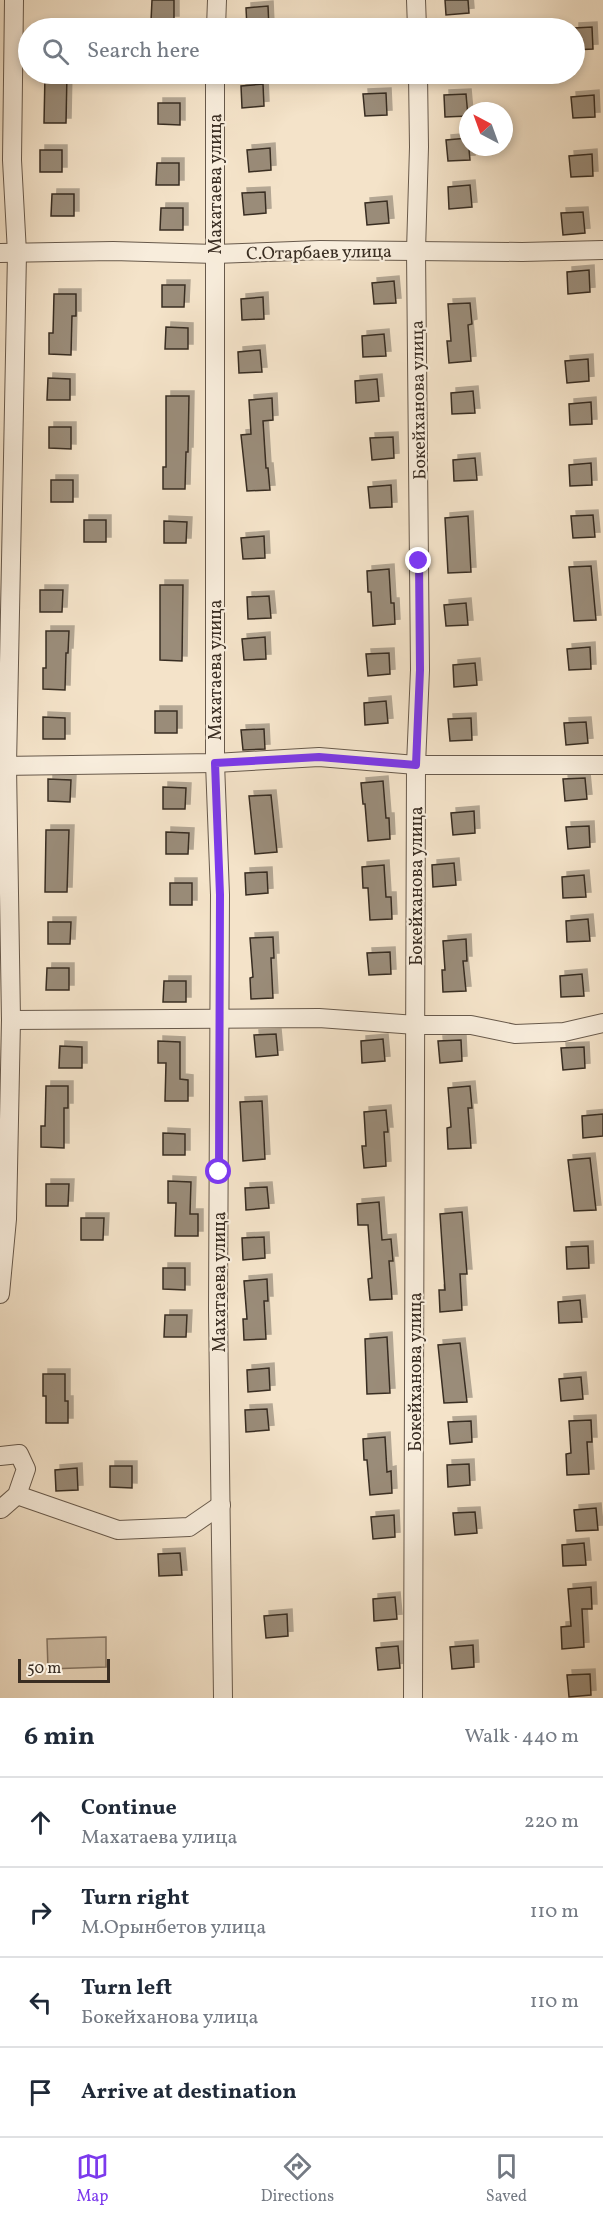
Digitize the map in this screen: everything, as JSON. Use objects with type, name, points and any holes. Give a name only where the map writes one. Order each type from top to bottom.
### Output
[{"type":"street","points":[[0,1294],[7,1219],[11,1020],[4,766],[14,0]]},
{"type":"street","points":[[216,18],[217,0]]},
{"type":"street","points":[[416,0],[417,18]]},
{"type":"street","name":"Махатаева улица","points":[[215,84],[215,763],[220,895],[218,1309],[223,1698]]},
{"type":"street","name":"Бокейханова улица","points":[[413,1698],[416,765],[420,670],[416,250],[418,84]]},
{"type":"street","name":"С.Отарбаев улица","points":[[9,253],[113,251],[215,254],[320,250],[522,252],[603,250]]},
{"type":"street","points":[[4,766],[215,763],[319,757],[416,765],[603,765]]},
{"type":"street","points":[[11,1020],[319,1018],[416,1025],[471,1025],[515,1034],[564,1032],[603,1023]]},
{"type":"street","points":[[0,1456],[19,1455],[26,1468],[17,1495],[0,1511]]},
{"type":"street","points":[[17,1495],[118,1530],[189,1527],[221,1505]]},
{"type":"shaded area","points":[[106,1637],[106,1667],[48,1669],[47,1639]]},
{"type":"building","points":[[152,0],[174,0],[174,18],[151,18]]},
{"type":"building","points":[[445,0],[468,0],[469,13],[446,15]]},
{"type":"building","points":[[268,6],[269,18],[246,18],[246,8]]},
{"type":"building","points":[[585,27],[592,27],[593,49],[585,49]]},
{"type":"building","points":[[45,84],[67,84],[66,123],[44,123]]},
{"type":"building","points":[[263,84],[264,106],[242,108],[241,86]]},
{"type":"building","points":[[386,93],[387,115],[365,116],[363,94]]},
{"type":"building","points":[[466,94],[467,102],[459,102],[459,116],[445,117],[444,95]]},
{"type":"building","points":[[594,95],[595,117],[573,118],[571,97]]},
{"type":"building","points":[[158,103],[180,103],[180,125],[158,124]]},
{"type":"building","points":[[459,139],[459,156],[470,156],[470,160],[448,161],[446,140]]},
{"type":"building","points":[[270,148],[271,170],[249,172],[247,150]]},
{"type":"building","points":[[40,150],[62,150],[62,172],[40,172]]},
{"type":"building","points":[[592,154],[593,176],[571,177],[569,156]]},
{"type":"building","points":[[157,163],[179,163],[179,185],[156,185]]},
{"type":"building","points":[[470,185],[472,207],[449,209],[448,187]]},
{"type":"building","points":[[265,192],[266,213],[244,215],[242,193]]},
{"type":"building","points":[[52,194],[74,194],[74,216],[51,216]]},
{"type":"building","points":[[387,201],[389,223],[367,225],[365,203]]},
{"type":"building","points":[[161,208],[183,208],[183,230],[160,230]]},
{"type":"building","points":[[583,212],[585,233],[563,235],[561,213]]},
{"type":"building","points":[[589,270],[590,292],[568,294],[567,272]]},
{"type":"building","points":[[394,281],[396,303],[374,304],[372,283]]},
{"type":"building","points":[[162,285],[185,285],[184,307],[162,307]]},
{"type":"building","points":[[54,294],[76,294],[76,316],[72,316],[71,355],[49,354],[49,333],[53,333]]},
{"type":"building","points":[[263,297],[264,319],[242,320],[241,299]]},
{"type":"building","points":[[470,303],[472,324],[468,325],[471,361],[449,363],[447,341],[451,341],[448,304]]},
{"type":"building","points":[[166,327],[188,328],[188,349],[165,349]]},
{"type":"building","points":[[384,334],[386,356],[363,357],[362,336]]},
{"type":"building","points":[[260,350],[262,372],[239,373],[238,352]]},
{"type":"building","points":[[588,359],[589,381],[567,383],[565,361]]},
{"type":"building","points":[[48,378],[70,379],[70,400],[47,400]]},
{"type":"building","points":[[377,379],[379,401],[356,403],[355,381]]},
{"type":"building","points":[[473,391],[475,413],[452,414],[451,393]]},
{"type":"building","points":[[166,396],[189,396],[185,489],[163,489],[163,467],[166,467]]},
{"type":"building","points":[[272,398],[273,420],[263,421],[270,490],[247,491],[241,435],[251,434],[249,400]]},
{"type":"building","points":[[591,402],[592,424],[570,425],[569,404]]},
{"type":"building","points":[[49,427],[71,427],[71,449],[49,448]]},
{"type":"building","points":[[393,437],[394,458],[372,460],[370,438]]},
{"type":"building","points":[[475,458],[477,480],[454,481],[453,460]]},
{"type":"building","points":[[591,463],[592,485],[570,486],[569,465]]},
{"type":"building","points":[[51,480],[73,480],[73,502],[51,502]]},
{"type":"building","points":[[391,485],[392,507],[370,508],[368,487]]},
{"type":"building","points":[[593,515],[595,537],[573,538],[571,516]]},
{"type":"building","points":[[468,516],[471,572],[448,573],[445,518]]},
{"type":"building","points":[[84,520],[106,520],[106,542],[84,542]]},
{"type":"building","points":[[164,521],[187,522],[186,543],[164,543]]},
{"type":"building","points":[[264,536],[265,558],[243,559],[241,538]]},
{"type":"building","points":[[591,566],[596,620],[574,621],[569,567]]},
{"type":"building","points":[[389,569],[395,624],[373,626],[367,571]]},
{"type":"building","points":[[160,585],[183,585],[182,661],[160,660]]},
{"type":"building","points":[[40,590],[63,590],[62,612],[40,612]]},
{"type":"building","points":[[269,596],[271,618],[248,619],[247,597]]},
{"type":"building","points":[[466,603],[468,625],[446,626],[444,605]]},
{"type":"building","points":[[46,631],[69,631],[65,690],[43,689],[43,668],[46,668]]},
{"type":"building","points":[[265,637],[266,659],[244,660],[242,639]]},
{"type":"building","points":[[590,647],[591,669],[569,670],[567,649]]},
{"type":"building","points":[[389,653],[390,674],[368,676],[366,654]]},
{"type":"building","points":[[475,663],[477,685],[454,687],[453,665]]},
{"type":"building","points":[[386,701],[388,723],[365,725],[364,703]]},
{"type":"building","points":[[155,711],[177,711],[177,733],[155,733]]},
{"type":"building","points":[[43,717],[65,718],[65,739],[43,739]]},
{"type":"building","points":[[471,718],[472,740],[450,741],[448,719]]},
{"type":"building","points":[[586,722],[588,743],[566,745],[564,723]]},
{"type":"building","points":[[264,729],[265,749],[243,750],[241,730]]},
{"type":"building","points":[[585,778],[587,799],[565,801],[563,779]]},
{"type":"building","points":[[48,779],[71,780],[70,802],[48,801]]},
{"type":"building","points":[[383,781],[390,839],[368,841],[361,783]]},
{"type":"building","points":[[163,787],[186,788],[185,809],[163,809]]},
{"type":"building","points":[[271,795],[277,852],[255,854],[249,796]]},
{"type":"building","points":[[474,811],[475,833],[453,835],[451,813]]},
{"type":"building","points":[[589,826],[590,847],[568,849],[566,827]]},
{"type":"building","points":[[46,830],[69,830],[67,892],[45,892]]},
{"type":"building","points":[[166,832],[189,833],[188,854],[166,854]]},
{"type":"building","points":[[454,863],[456,885],[433,887],[432,865]]},
{"type":"building","points":[[384,865],[386,897],[391,897],[392,919],[370,920],[368,888],[363,888],[362,867]]},
{"type":"building","points":[[267,872],[268,893],[246,895],[245,873]]},
{"type":"building","points":[[584,875],[586,897],[563,898],[562,877]]},
{"type":"building","points":[[170,883],[192,883],[192,905],[170,905]]},
{"type":"building","points":[[588,919],[590,941],[567,942],[566,921]]},
{"type":"building","points":[[48,922],[71,922],[70,944],[48,944]]},
{"type":"building","points":[[273,937],[274,958],[271,958],[273,998],[251,999],[250,978],[253,977],[250,938]]},
{"type":"building","points":[[466,939],[467,961],[463,961],[466,991],[443,992],[442,970],[445,970],[443,941]]},
{"type":"building","points":[[390,952],[391,974],[369,975],[367,953]]},
{"type":"building","points":[[47,968],[69,968],[69,990],[46,990]]},
{"type":"building","points":[[582,974],[584,996],[561,997],[560,976]]},
{"type":"building","points":[[164,981],[186,981],[186,1002],[163,1002]]},
{"type":"building","points":[[276,1034],[278,1055],[256,1057],[254,1035]]},
{"type":"building","points":[[383,1039],[385,1061],[362,1063],[361,1041]]},
{"type":"building","points":[[461,1040],[462,1061],[440,1063],[438,1041]]},
{"type":"building","points":[[158,1041],[180,1042],[180,1079],[188,1080],[188,1101],[165,1101],[166,1063],[158,1063]]},
{"type":"building","points":[[60,1046],[82,1047],[82,1068],[59,1068]]},
{"type":"building","points":[[584,1047],[585,1068],[563,1070],[561,1048]]},
{"type":"building","points":[[46,1086],[68,1086],[68,1108],[64,1108],[64,1148],[41,1147],[41,1126],[45,1126]]},
{"type":"building","points":[[470,1086],[472,1108],[468,1108],[471,1148],[448,1149],[447,1128],[451,1127],[448,1088]]},
{"type":"building","points":[[262,1101],[265,1159],[243,1161],[240,1102]]},
{"type":"building","points":[[386,1110],[388,1132],[384,1132],[386,1166],[364,1168],[362,1146],[366,1146],[364,1112]]},
{"type":"building","points":[[603,1114],[603,1136],[583,1138],[582,1116]]},
{"type":"building","points":[[163,1133],[185,1134],[185,1155],[163,1155]]},
{"type":"building","points":[[590,1158],[596,1210],[574,1211],[568,1160]]},
{"type":"building","points":[[168,1181],[191,1182],[190,1214],[198,1214],[198,1236],[175,1236],[176,1203],[168,1203]]},
{"type":"building","points":[[46,1184],[69,1184],[68,1206],[46,1206]]},
{"type":"building","points":[[267,1187],[269,1208],[246,1210],[245,1188]]},
{"type":"building","points":[[379,1202],[382,1240],[391,1239],[393,1261],[389,1261],[392,1299],[370,1300],[368,1279],[372,1278],[368,1225],[358,1225],[357,1204]]},
{"type":"building","points":[[462,1212],[467,1274],[460,1274],[462,1310],[440,1312],[439,1290],[445,1290],[440,1214]]},
{"type":"building","points":[[81,1218],[104,1218],[103,1240],[81,1240]]},
{"type":"building","points":[[264,1237],[265,1258],[243,1260],[242,1238]]},
{"type":"building","points":[[588,1246],[589,1268],[567,1269],[566,1247]]},
{"type":"building","points":[[163,1268],[185,1268],[185,1290],[163,1289]]},
{"type":"building","points":[[267,1279],[268,1301],[264,1301],[266,1339],[244,1340],[243,1319],[247,1319],[244,1281]]},
{"type":"building","points":[[580,1300],[582,1322],[559,1323],[558,1302]]},
{"type":"building","points":[[165,1315],[187,1315],[186,1337],[164,1337]]},
{"type":"building","points":[[387,1337],[390,1393],[367,1394],[365,1339]]},
{"type":"building","points":[[460,1343],[467,1402],[444,1403],[438,1345]]},
{"type":"building","points":[[269,1368],[270,1390],[248,1392],[247,1370]]},
{"type":"building","points":[[43,1374],[65,1374],[68,1423],[46,1423]]},
{"type":"building","points":[[581,1377],[583,1399],[561,1401],[559,1379]]},
{"type":"building","points":[[267,1409],[269,1430],[246,1432],[245,1410]]},
{"type":"building","points":[[591,1420],[592,1442],[587,1442],[589,1474],[567,1475],[566,1454],[571,1453],[569,1421]]},
{"type":"building","points":[[471,1421],[472,1442],[450,1444],[448,1422]]},
{"type":"building","points":[[385,1437],[387,1472],[391,1471],[392,1493],[370,1495],[363,1439]]},
{"type":"building","points":[[469,1464],[470,1485],[448,1487],[447,1465]]},
{"type":"building","points":[[110,1466],[132,1466],[132,1488],[110,1487]]},
{"type":"building","points":[[77,1468],[78,1490],[56,1491],[55,1470]]},
{"type":"building","points":[[596,1508],[598,1530],[576,1531],[574,1510]]},
{"type":"building","points":[[475,1512],[477,1533],[455,1535],[453,1513]]},
{"type":"building","points":[[394,1515],[395,1537],[373,1539],[371,1517]]},
{"type":"building","points":[[584,1543],[586,1565],[563,1566],[562,1545]]},
{"type":"building","points":[[180,1553],[182,1575],[159,1576],[158,1554]]},
{"type":"building","points":[[591,1587],[592,1609],[582,1609],[584,1647],[562,1649],[561,1627],[571,1626],[568,1589]]},
{"type":"building","points":[[395,1597],[397,1619],[374,1621],[373,1599]]},
{"type":"building","points":[[287,1614],[288,1636],[266,1638],[264,1616]]},
{"type":"building","points":[[473,1645],[474,1667],[452,1669],[450,1647]]},
{"type":"building","points":[[398,1646],[400,1668],[378,1670],[376,1648]]},
{"type":"building","points":[[590,1674],[591,1695],[569,1697],[567,1675]]},
{"type":"route","points":[[219,1172],[220,895],[215,763],[319,757],[416,765],[420,670],[419,561]]}]
